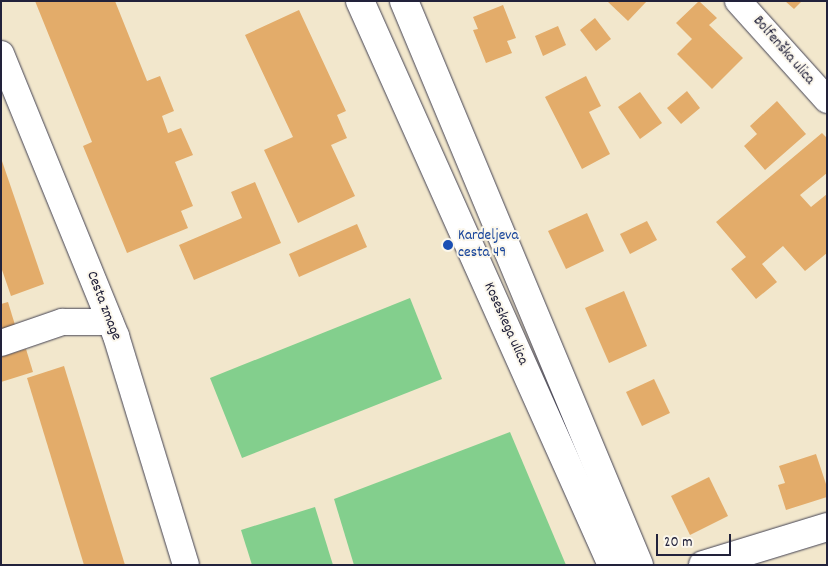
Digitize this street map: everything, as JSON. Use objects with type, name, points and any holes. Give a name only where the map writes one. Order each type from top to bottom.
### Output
[{"type":"street","name":"Koseskega ulica","points":[[360,1],[612,565]]},
{"type":"street","name":"Koseskega ulica","points":[[404,1],[638,565]]},
{"type":"street","name":"Bolfenška ulica","points":[[738,1],[827,100]]},
{"type":"street","name":"Cesta zmage","points":[[1,54],[110,322],[186,565]]},
{"type":"street","points":[[1,343],[62,322],[110,322]]},
{"type":"street","points":[[703,565],[827,527]]},
{"type":"green space","points":[[410,298],[442,379],[242,458],[210,378]]},
{"type":"green space","points":[[510,432],[566,565],[354,565],[334,499]]},
{"type":"green space","points":[[315,507],[333,565],[252,565],[241,530]]},
{"type":"building","points":[[35,1],[115,1],[147,81],[160,76],[174,111],[162,116],[168,133],[181,128],[193,155],[175,162],[193,206],[181,211],[188,228],[127,253],[83,146],[92,142]]},
{"type":"building","points":[[607,1],[647,1],[628,21]]},
{"type":"building","points":[[699,1],[717,18],[709,25],[743,58],[712,89],[677,54],[692,39],[676,23]]},
{"type":"building","points":[[785,1],[802,1],[794,9]]},
{"type":"building","points":[[503,5],[516,38],[507,41],[512,53],[486,63],[473,30],[478,29],[473,17]]},
{"type":"building","points":[[299,10],[346,111],[337,115],[347,138],[331,145],[355,196],[298,223],[264,150],[293,137],[245,35]]},
{"type":"building","points":[[595,18],[611,39],[596,51],[580,30]]},
{"type":"building","points":[[558,26],[566,45],[543,56],[535,36]]},
{"type":"building","points":[[586,76],[601,106],[589,112],[610,154],[582,169],[545,97]]},
{"type":"building","points":[[687,91],[700,108],[681,124],[667,108]]},
{"type":"building","points":[[640,92],[662,123],[640,139],[618,107]]},
{"type":"building","points":[[777,101],[806,134],[765,170],[744,146],[757,134],[750,126]]},
{"type":"building","points":[[822,133],[827,138],[827,173],[800,195],[811,207],[827,194],[827,253],[805,271],[783,246],[762,264],[777,282],[756,299],[731,269],[746,257],[716,222]]},
{"type":"building","points":[[2,161],[44,284],[11,296],[1,267]]},
{"type":"building","points":[[255,182],[281,243],[194,280],[179,245],[242,218],[231,192]]},
{"type":"building","points":[[587,213],[604,251],[566,269],[548,231]]},
{"type":"building","points":[[647,221],[657,240],[630,254],[620,234]]},
{"type":"building","points":[[357,224],[367,247],[299,277],[289,254]]},
{"type":"building","points":[[624,291],[647,346],[609,363],[585,308]]},
{"type":"building","points":[[8,302],[15,325],[1,329],[1,304]]},
{"type":"building","points":[[26,349],[33,372],[1,382],[1,357]]},
{"type":"building","points":[[64,366],[125,565],[84,565],[27,378]]},
{"type":"building","points":[[654,379],[670,413],[642,426],[626,392]]},
{"type":"building","points":[[816,454],[827,487],[827,497],[786,510],[778,485],[785,483],[779,466]]},
{"type":"building","points":[[709,477],[728,516],[690,535],[671,496]]},
{"type":"place","name":"Kardeljeva cesta 49","points":[[448,245]]}]
